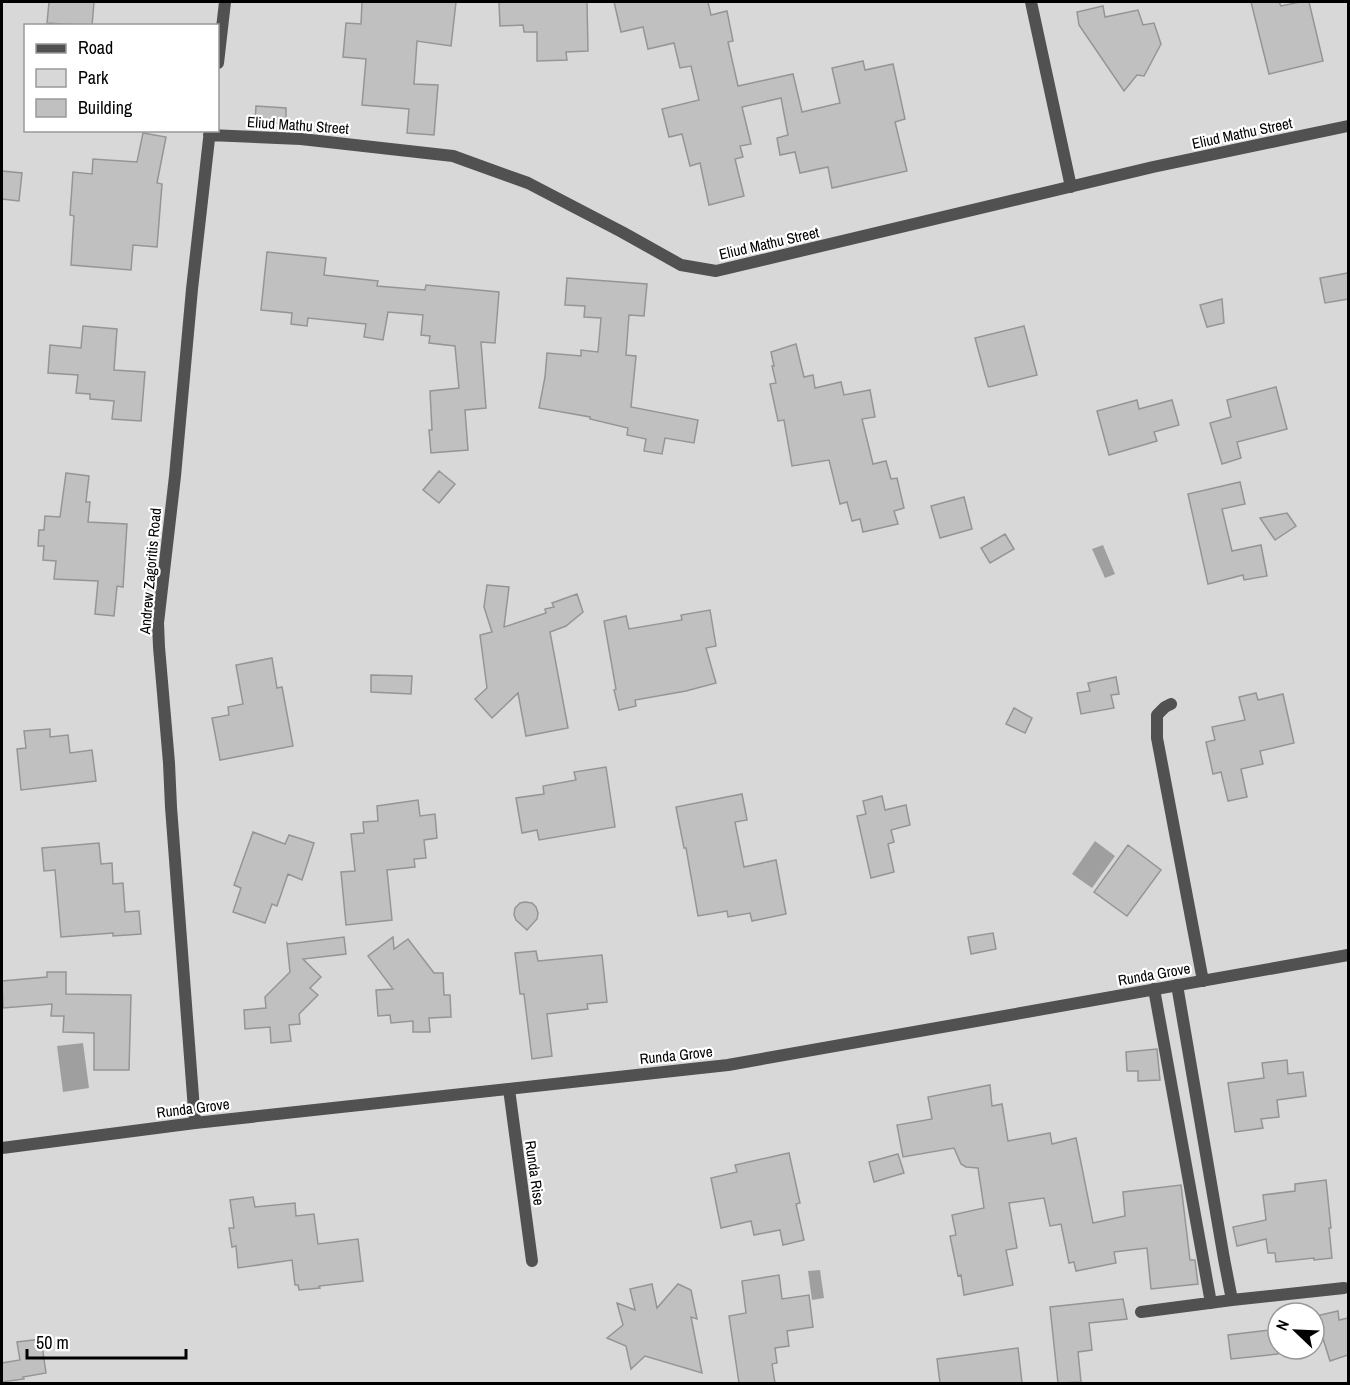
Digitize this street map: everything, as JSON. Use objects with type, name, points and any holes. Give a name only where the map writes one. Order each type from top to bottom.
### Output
[{"type":"street","points":[[219,54],[225,2]]},
{"type":"street","points":[[1031,2],[1071,187]]},
{"type":"street","name":"Eliud Mathu Street","points":[[210,133],[302,139],[453,156],[528,183],[681,265],[716,271],[1153,167],[1348,126]]},
{"type":"street","name":"Andrew Zagoritis Road","points":[[195,1123],[158,623],[210,133]]},
{"type":"street","points":[[1171,704],[1158,715],[1157,738],[1203,981]]},
{"type":"street","name":"Runda Grove","points":[[2,1148],[195,1123],[728,1065],[1348,955]]},
{"type":"street","points":[[1177,985],[1232,1300]]},
{"type":"street","points":[[1154,989],[1211,1303]]},
{"type":"street","name":"Runda Rise","points":[[508,1089],[532,1261]]},
{"type":"street","points":[[1142,1312],[1344,1288]]},
{"type":"green space","points":[[2,2],[1348,2],[1348,1383],[2,1383]]},
{"type":"shaded area","points":[[1103,545],[1115,574],[1105,578],[1092,549]]},
{"type":"shaded area","points":[[1095,841],[1115,856],[1092,888],[1072,874]]},
{"type":"shaded area","points":[[83,1043],[89,1088],[63,1092],[57,1046]]},
{"type":"shaded area","points":[[820,1270],[824,1298],[812,1300],[808,1271]]},
{"type":"building","points":[[49,2],[94,2],[92,24],[47,23]]},
{"type":"building","points":[[362,2],[456,2],[451,46],[417,41],[414,84],[438,85],[434,135],[407,133],[409,109],[362,105],[366,59],[343,57],[346,23],[361,24]]},
{"type":"building","points":[[499,2],[587,2],[588,51],[566,52],[567,60],[537,61],[537,32],[524,32],[523,25],[500,26]]},
{"type":"building","points":[[614,2],[708,2],[711,15],[727,11],[733,41],[728,42],[738,86],[793,74],[802,112],[840,103],[832,68],[863,61],[865,70],[893,64],[905,119],[895,122],[907,171],[832,188],[828,167],[800,173],[795,152],[780,155],[777,138],[788,135],[781,98],[742,107],[751,144],[740,146],[743,157],[735,159],[744,196],[709,205],[700,163],[690,166],[682,134],[669,137],[662,109],[699,100],[691,66],[680,68],[674,43],[648,49],[643,27],[621,32]]},
{"type":"building","points":[[1251,2],[1279,2],[1281,6],[1309,2],[1323,61],[1269,74]]},
{"type":"building","points":[[1103,6],[1105,17],[1138,10],[1143,25],[1154,23],[1161,44],[1144,76],[1137,75],[1124,91],[1079,25],[1077,12]]},
{"type":"building","points":[[256,106],[286,108],[286,124],[255,122]]},
{"type":"building","points":[[143,133],[166,137],[157,183],[162,184],[157,247],[133,245],[131,270],[71,265],[74,216],[70,215],[73,172],[92,174],[93,159],[137,162]]},
{"type":"building","points":[[2,171],[22,173],[19,201],[2,199]]},
{"type":"building","points":[[267,252],[326,258],[324,275],[378,281],[377,286],[425,290],[426,285],[499,292],[495,343],[481,342],[486,408],[465,410],[468,450],[431,453],[430,391],[459,388],[455,346],[429,343],[430,336],[421,335],[423,315],[388,312],[383,340],[364,337],[366,324],[308,318],[307,326],[291,324],[292,313],[261,310]]},
{"type":"building","points":[[1348,273],[1348,299],[1325,303],[1320,278]]},
{"type":"building","points":[[567,278],[647,284],[644,316],[629,315],[626,355],[636,356],[631,407],[698,420],[694,443],[665,438],[662,454],[644,451],[646,439],[627,435],[628,428],[590,419],[590,417],[539,408],[547,353],[581,356],[581,350],[598,352],[601,318],[584,317],[585,306],[565,305]]},
{"type":"building","points":[[1222,299],[1224,323],[1207,327],[1200,305]]},
{"type":"building","points":[[83,326],[117,329],[114,370],[145,372],[141,421],[112,419],[114,401],[90,399],[90,394],[76,393],[78,375],[48,373],[50,345],[81,348]]},
{"type":"building","points":[[1024,326],[1037,375],[989,387],[975,338]]},
{"type":"building","points":[[796,344],[804,377],[813,375],[815,388],[841,382],[844,395],[870,390],[875,417],[862,419],[873,464],[886,461],[891,479],[897,478],[904,508],[894,511],[898,524],[863,532],[860,519],[852,521],[847,502],[840,504],[829,460],[792,466],[784,420],[778,421],[770,384],[776,383],[771,352]]},
{"type":"building","points":[[1276,387],[1287,429],[1237,442],[1241,458],[1222,464],[1210,423],[1231,417],[1227,400]]},
{"type":"building","points":[[1137,400],[1139,409],[1172,400],[1179,425],[1154,432],[1157,441],[1109,455],[1097,411]]},
{"type":"building","points":[[439,471],[455,484],[439,503],[423,490]]},
{"type":"building","points":[[66,473],[89,476],[86,502],[90,502],[88,522],[127,524],[123,587],[117,586],[114,616],[95,614],[98,581],[54,579],[56,561],[43,560],[44,546],[38,546],[39,530],[44,530],[45,516],[60,517]]},
{"type":"building","points":[[1240,482],[1245,504],[1222,509],[1232,551],[1261,545],[1267,576],[1244,580],[1243,575],[1208,584],[1188,494]]},
{"type":"building","points":[[964,497],[972,529],[940,538],[931,506]]},
{"type":"building","points":[[1287,513],[1296,526],[1275,540],[1260,518]]},
{"type":"building","points":[[1005,534],[1014,549],[990,563],[981,548]]},
{"type":"building","points":[[487,585],[509,587],[504,627],[546,613],[545,609],[554,607],[552,603],[577,594],[583,612],[566,626],[550,632],[568,728],[526,736],[518,693],[492,718],[475,699],[487,688],[480,635],[492,632],[484,607]]},
{"type":"building","points":[[710,610],[716,646],[706,648],[716,683],[635,700],[636,706],[619,710],[604,621],[626,616],[629,629],[682,620],[681,615]]},
{"type":"building","points":[[272,658],[277,688],[282,687],[293,746],[220,760],[212,718],[229,715],[228,707],[243,704],[236,665]]},
{"type":"building","points":[[371,675],[412,676],[411,694],[371,692]]},
{"type":"building","points":[[1116,677],[1119,694],[1111,695],[1114,708],[1081,714],[1077,693],[1090,691],[1088,683]]},
{"type":"building","points":[[1256,693],[1258,700],[1283,694],[1294,743],[1260,751],[1263,764],[1241,769],[1247,797],[1228,801],[1221,772],[1213,774],[1206,742],[1215,740],[1212,727],[1245,720],[1239,697]]},
{"type":"building","points":[[1014,708],[1032,718],[1025,733],[1006,724]]},
{"type":"building","points":[[50,729],[50,737],[68,735],[70,753],[92,750],[96,781],[21,790],[17,749],[26,748],[24,731]]},
{"type":"building","points":[[606,767],[615,827],[539,840],[537,830],[522,833],[516,798],[544,794],[543,786],[576,780],[574,772]]},
{"type":"building","points":[[742,794],[747,820],[735,822],[744,867],[776,860],[786,914],[752,921],[750,913],[728,917],[727,911],[698,916],[676,807]]},
{"type":"building","points":[[882,796],[885,810],[906,805],[910,825],[891,830],[894,842],[888,844],[894,872],[871,878],[857,816],[866,814],[863,801]]},
{"type":"building","points":[[418,800],[420,816],[435,814],[437,838],[424,840],[426,858],[414,859],[415,867],[387,870],[392,920],[346,925],[341,872],[355,871],[351,834],[364,833],[363,822],[378,821],[377,806]]},
{"type":"building","points":[[253,832],[285,844],[289,835],[314,843],[302,880],[288,874],[277,906],[272,904],[265,923],[233,912],[241,888],[234,885]]},
{"type":"building","points":[[99,843],[101,864],[112,863],[113,884],[123,883],[125,912],[139,911],[141,934],[113,936],[113,933],[61,937],[55,870],[44,871],[42,848]]},
{"type":"building","points":[[1128,845],[1161,870],[1127,916],[1094,892]]},
{"type":"building","points":[[525,902],[532,903],[538,913],[537,919],[527,930],[514,915],[515,908]]},
{"type":"building","points":[[993,933],[996,949],[971,954],[968,937]]},
{"type":"building","points":[[344,937],[346,954],[303,959],[321,977],[310,988],[318,995],[299,1014],[300,1024],[289,1025],[291,1041],[271,1043],[270,1027],[245,1029],[244,1010],[266,1008],[265,997],[290,972],[287,943]]},
{"type":"building","points":[[393,937],[394,949],[408,939],[434,973],[443,973],[444,995],[450,995],[451,1017],[429,1018],[430,1032],[413,1032],[413,1021],[391,1023],[390,1015],[378,1016],[376,990],[393,989],[368,956]]},
{"type":"building","points":[[536,951],[538,961],[602,955],[607,1002],[587,1004],[588,1009],[547,1014],[552,1056],[532,1059],[524,994],[520,994],[515,953]]},
{"type":"building","points":[[47,972],[66,972],[66,994],[131,995],[129,1070],[94,1070],[94,1033],[63,1032],[64,1016],[51,1016],[52,1004],[3,1008],[2,981],[47,977]]},
{"type":"building","points":[[1157,1049],[1160,1080],[1138,1081],[1138,1071],[1127,1071],[1126,1052]]},
{"type":"building","points":[[1287,1060],[1288,1074],[1303,1072],[1306,1096],[1277,1100],[1279,1117],[1261,1119],[1263,1128],[1235,1132],[1228,1083],[1264,1078],[1262,1063]]},
{"type":"building","points":[[990,1085],[992,1106],[1002,1104],[1008,1141],[1050,1133],[1052,1144],[1076,1138],[1093,1223],[1125,1216],[1123,1192],[1181,1185],[1190,1260],[1195,1260],[1198,1284],[1151,1289],[1147,1248],[1114,1252],[1116,1263],[1076,1271],[1074,1262],[1069,1263],[1061,1224],[1050,1226],[1044,1198],[1009,1203],[1017,1248],[1006,1250],[1013,1285],[964,1295],[950,1236],[956,1235],[952,1215],[984,1208],[978,1168],[961,1164],[954,1148],[903,1157],[897,1125],[932,1119],[928,1097]]},
{"type":"building","points":[[789,1153],[800,1203],[796,1204],[804,1240],[783,1245],[780,1230],[754,1235],[751,1221],[721,1228],[711,1178],[737,1172],[735,1165]]},
{"type":"building","points":[[898,1154],[904,1173],[874,1182],[869,1162]]},
{"type":"building","points":[[1326,1180],[1332,1258],[1276,1262],[1275,1253],[1268,1253],[1266,1239],[1237,1246],[1233,1227],[1266,1220],[1263,1195],[1295,1191],[1295,1184]]},
{"type":"building","points":[[253,1197],[255,1207],[295,1203],[296,1216],[314,1214],[318,1244],[358,1239],[363,1281],[299,1290],[298,1285],[295,1285],[292,1260],[238,1268],[236,1246],[232,1247],[229,1228],[234,1228],[230,1200]]},
{"type":"building","points":[[779,1275],[782,1299],[809,1295],[813,1327],[787,1331],[789,1346],[775,1348],[777,1363],[772,1364],[775,1383],[739,1383],[729,1316],[746,1313],[742,1281]]},
{"type":"building","points":[[652,1284],[657,1308],[678,1284],[691,1290],[697,1319],[691,1317],[702,1373],[645,1356],[631,1369],[626,1346],[607,1338],[623,1325],[617,1303],[635,1310],[630,1289]]},
{"type":"building","points":[[1123,1299],[1127,1319],[1089,1323],[1092,1350],[1078,1352],[1081,1382],[1058,1383],[1050,1307]]},
{"type":"building","points":[[1338,1311],[1339,1320],[1348,1318],[1348,1355],[1330,1361],[1326,1348],[1326,1314]]},
{"type":"building","points":[[1266,1330],[1266,1355],[1231,1359],[1228,1335]]},
{"type":"building","points":[[41,1339],[46,1373],[2,1382],[2,1363],[20,1360],[17,1342]]},
{"type":"building","points":[[1018,1348],[1022,1383],[940,1383],[937,1359]]}]
